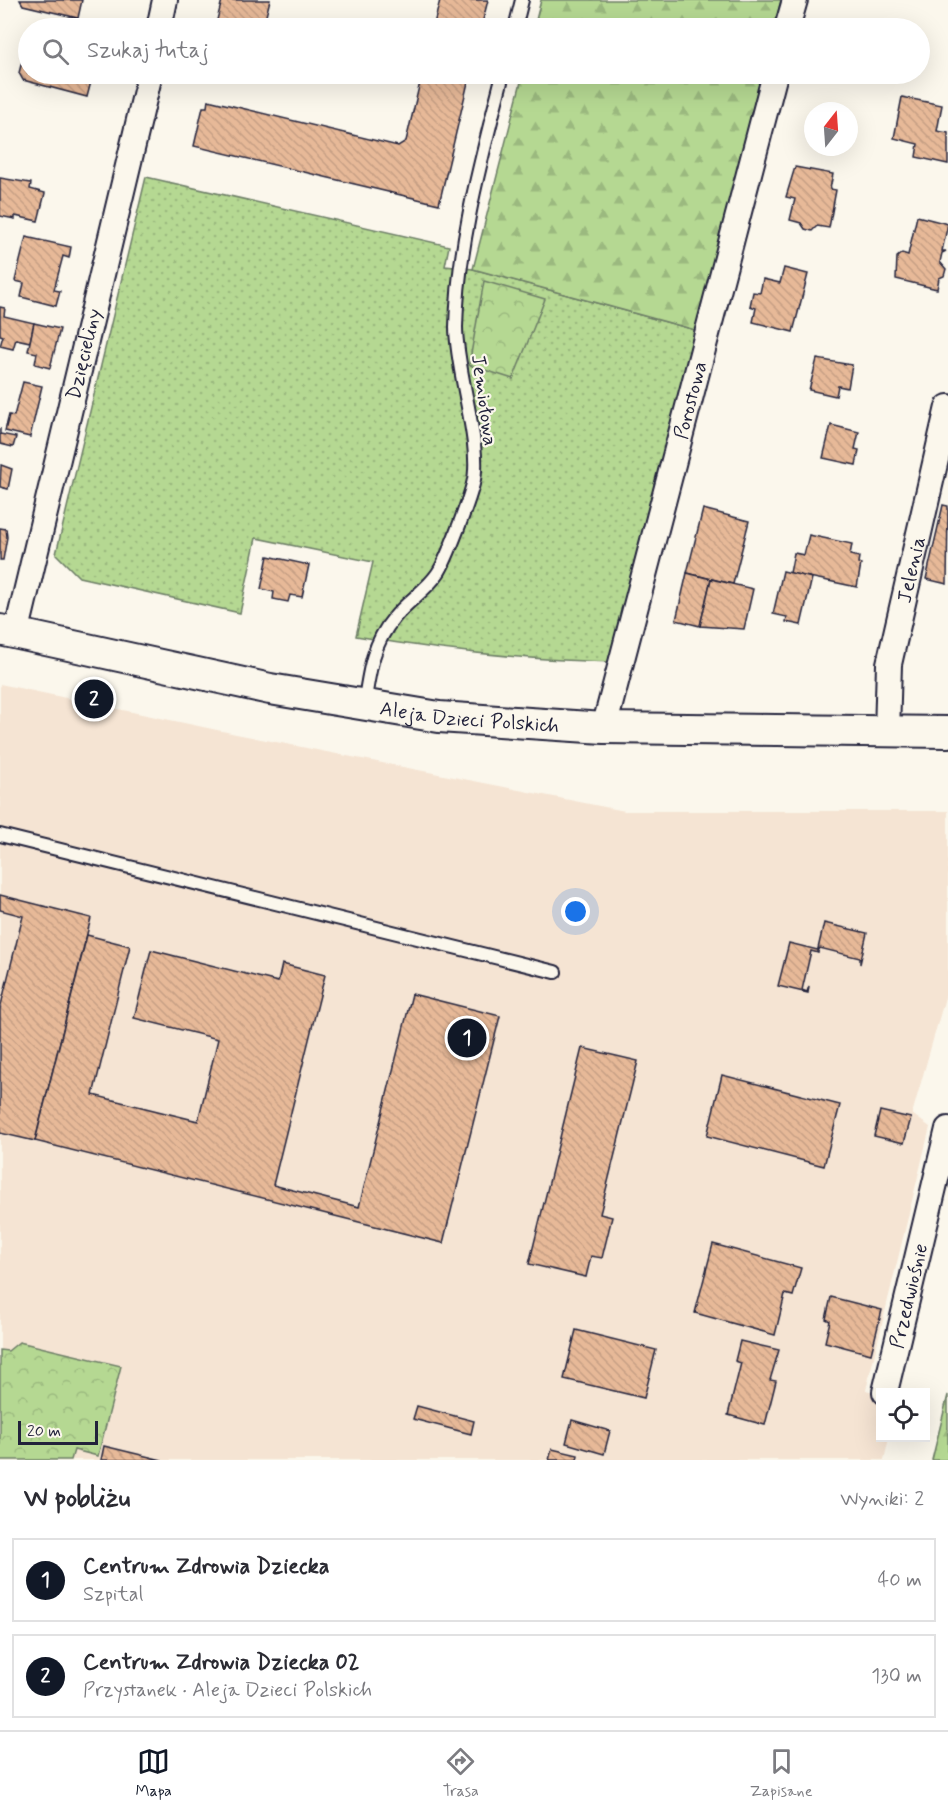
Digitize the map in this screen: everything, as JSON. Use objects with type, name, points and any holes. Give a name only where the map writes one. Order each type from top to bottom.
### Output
[{"type":"street","points":[[161,18],[165,0]]},
{"type":"street","points":[[790,18],[795,0]]},
{"type":"street","name":"Dzięcieliny","points":[[8,632],[147,84]]},
{"type":"street","name":"Porostowa","points":[[604,728],[772,84]]},
{"type":"street","name":"Jelenia","points":[[887,733],[889,664],[948,407]]},
{"type":"street","name":"Aleja Dzieci Polskich","points":[[8,632],[364,706],[520,724],[604,728],[948,732]]},
{"type":"street","name":"Przedwiośnie","points":[[886,1388],[948,1129]]},
{"type":"lane","points":[[518,18],[522,0]]},
{"type":"lane","name":"Jemiołowa","points":[[364,706],[372,656],[378,640],[394,617],[439,572],[474,482],[474,449],[459,372],[456,327],[469,211],[501,84]]},
{"type":"lane","points":[[0,835],[555,972]]},
{"type":"shaded area","points":[[0,684],[236,734],[625,811],[948,811],[948,987],[912,1114],[930,1127],[866,1390],[876,1393],[876,1442],[888,1442],[884,1460],[0,1460]]},
{"type":"green space","points":[[541,0],[781,0],[776,18],[536,18]]},
{"type":"green space","points":[[520,84],[760,84],[699,331],[473,269]]},
{"type":"green space","points":[[146,177],[449,246],[445,266],[473,269],[699,331],[614,662],[485,654],[356,636],[373,562],[256,538],[240,613],[79,577],[56,554]]},
{"type":"green space","points":[[484,281],[545,299],[513,379],[469,365]]},
{"type":"green space","points":[[19,1342],[121,1366],[98,1456],[74,1450],[71,1460],[0,1460],[0,1350],[8,1351]]},
{"type":"green space","points":[[948,1395],[948,1460],[932,1460]]},
{"type":"building","points":[[20,0],[82,0],[78,18],[23,5]]},
{"type":"building","points":[[222,0],[270,0],[266,18],[218,18]]},
{"type":"building","points":[[440,0],[488,0],[484,18],[436,18]]},
{"type":"building","points":[[38,84],[90,84],[87,97]]},
{"type":"building","points":[[420,84],[468,84],[439,204],[194,146],[203,107],[207,107],[208,100],[398,146],[406,141]]},
{"type":"building","points":[[902,97],[942,105],[937,131],[948,133],[948,164],[916,157],[918,144],[894,138]]},
{"type":"building","points":[[795,167],[833,174],[830,189],[836,190],[829,228],[817,226],[812,231],[805,229],[801,223],[790,220],[795,199],[786,197]]},
{"type":"building","points":[[0,178],[31,183],[30,189],[45,193],[38,221],[15,216],[15,219],[0,216]]},
{"type":"building","points":[[917,216],[948,224],[942,251],[946,251],[942,253],[940,262],[946,269],[944,276],[939,278],[937,289],[896,279],[897,257],[902,253],[908,255]]},
{"type":"building","points":[[26,237],[71,247],[69,258],[63,256],[54,290],[60,291],[56,306],[21,297],[24,283],[15,281]]},
{"type":"building","points":[[784,268],[808,274],[793,332],[753,322],[756,308],[750,306],[753,292],[760,293],[763,279],[780,283]]},
{"type":"building","points":[[0,307],[5,308],[4,316],[34,323],[30,342],[16,339],[13,349],[0,346],[3,336],[0,335]]},
{"type":"building","points":[[34,323],[60,329],[50,368],[35,364],[37,353],[28,351]]},
{"type":"building","points":[[817,359],[852,365],[848,388],[838,386],[836,396],[809,390]]},
{"type":"building","points":[[23,382],[42,386],[30,437],[5,431],[9,415],[14,416]]},
{"type":"building","points":[[831,425],[859,432],[855,449],[859,450],[856,465],[823,458]]},
{"type":"building","points":[[0,434],[16,437],[13,447],[0,444]]},
{"type":"building","points":[[1,465],[12,469],[8,489],[0,487]]},
{"type":"building","points":[[943,505],[948,506],[947,584],[926,579]]},
{"type":"building","points":[[703,509],[749,521],[733,584],[687,573]]},
{"type":"building","points":[[0,528],[6,529],[7,537],[3,560],[0,560]]},
{"type":"building","points":[[809,535],[852,544],[850,555],[859,557],[858,563],[861,564],[857,587],[790,573],[794,553],[804,555]]},
{"type":"building","points":[[268,556],[309,565],[302,597],[290,595],[288,602],[273,599],[274,592],[261,589]]},
{"type":"building","points":[[783,571],[812,578],[801,625],[786,622],[787,617],[773,614]]},
{"type":"building","points":[[687,573],[711,579],[700,626],[676,620]]},
{"type":"building","points":[[711,579],[753,589],[744,629],[700,626]]},
{"type":"building","points":[[0,895],[91,918],[35,1141],[0,1133],[0,1009],[23,916],[0,910]]},
{"type":"building","points":[[824,923],[867,933],[860,964],[860,958],[820,948],[817,953]]},
{"type":"building","points":[[87,935],[130,946],[93,1095],[198,1121],[218,1039],[134,1018],[151,950],[278,982],[282,964],[325,975],[273,1185],[359,1207],[412,994],[500,1016],[443,1243],[35,1141]]},
{"type":"building","points":[[789,943],[818,950],[818,953],[811,951],[802,990],[807,992],[809,986],[808,993],[778,986]]},
{"type":"building","points":[[582,1048],[638,1061],[600,1214],[612,1217],[602,1258],[591,1256],[586,1277],[529,1264]]},
{"type":"building","points":[[722,1075],[840,1105],[824,1166],[707,1136]]},
{"type":"building","points":[[880,1111],[911,1118],[904,1143],[874,1136]]},
{"type":"building","points":[[713,1244],[801,1268],[793,1296],[785,1294],[775,1335],[695,1313]]},
{"type":"building","points":[[831,1297],[882,1310],[871,1354],[825,1342],[830,1321],[826,1319]]},
{"type":"building","points":[[576,1330],[656,1350],[644,1398],[564,1379]]},
{"type":"building","points":[[740,1341],[779,1350],[770,1380],[776,1381],[765,1425],[728,1415],[741,1363],[735,1361]]},
{"type":"building","points":[[417,1406],[474,1421],[471,1434],[413,1419]]},
{"type":"building","points":[[572,1420],[610,1431],[604,1454],[566,1443]]},
{"type":"building","points":[[104,1446],[162,1460],[101,1460]]},
{"type":"building","points":[[552,1449],[578,1455],[577,1460],[549,1460]]},
{"type":"place","name":"Centrum Zdrowia Dziecka 02","points":[[94,699]]},
{"type":"place","name":"Centrum Zdrowia Dziecka","points":[[467,1038]]}]
